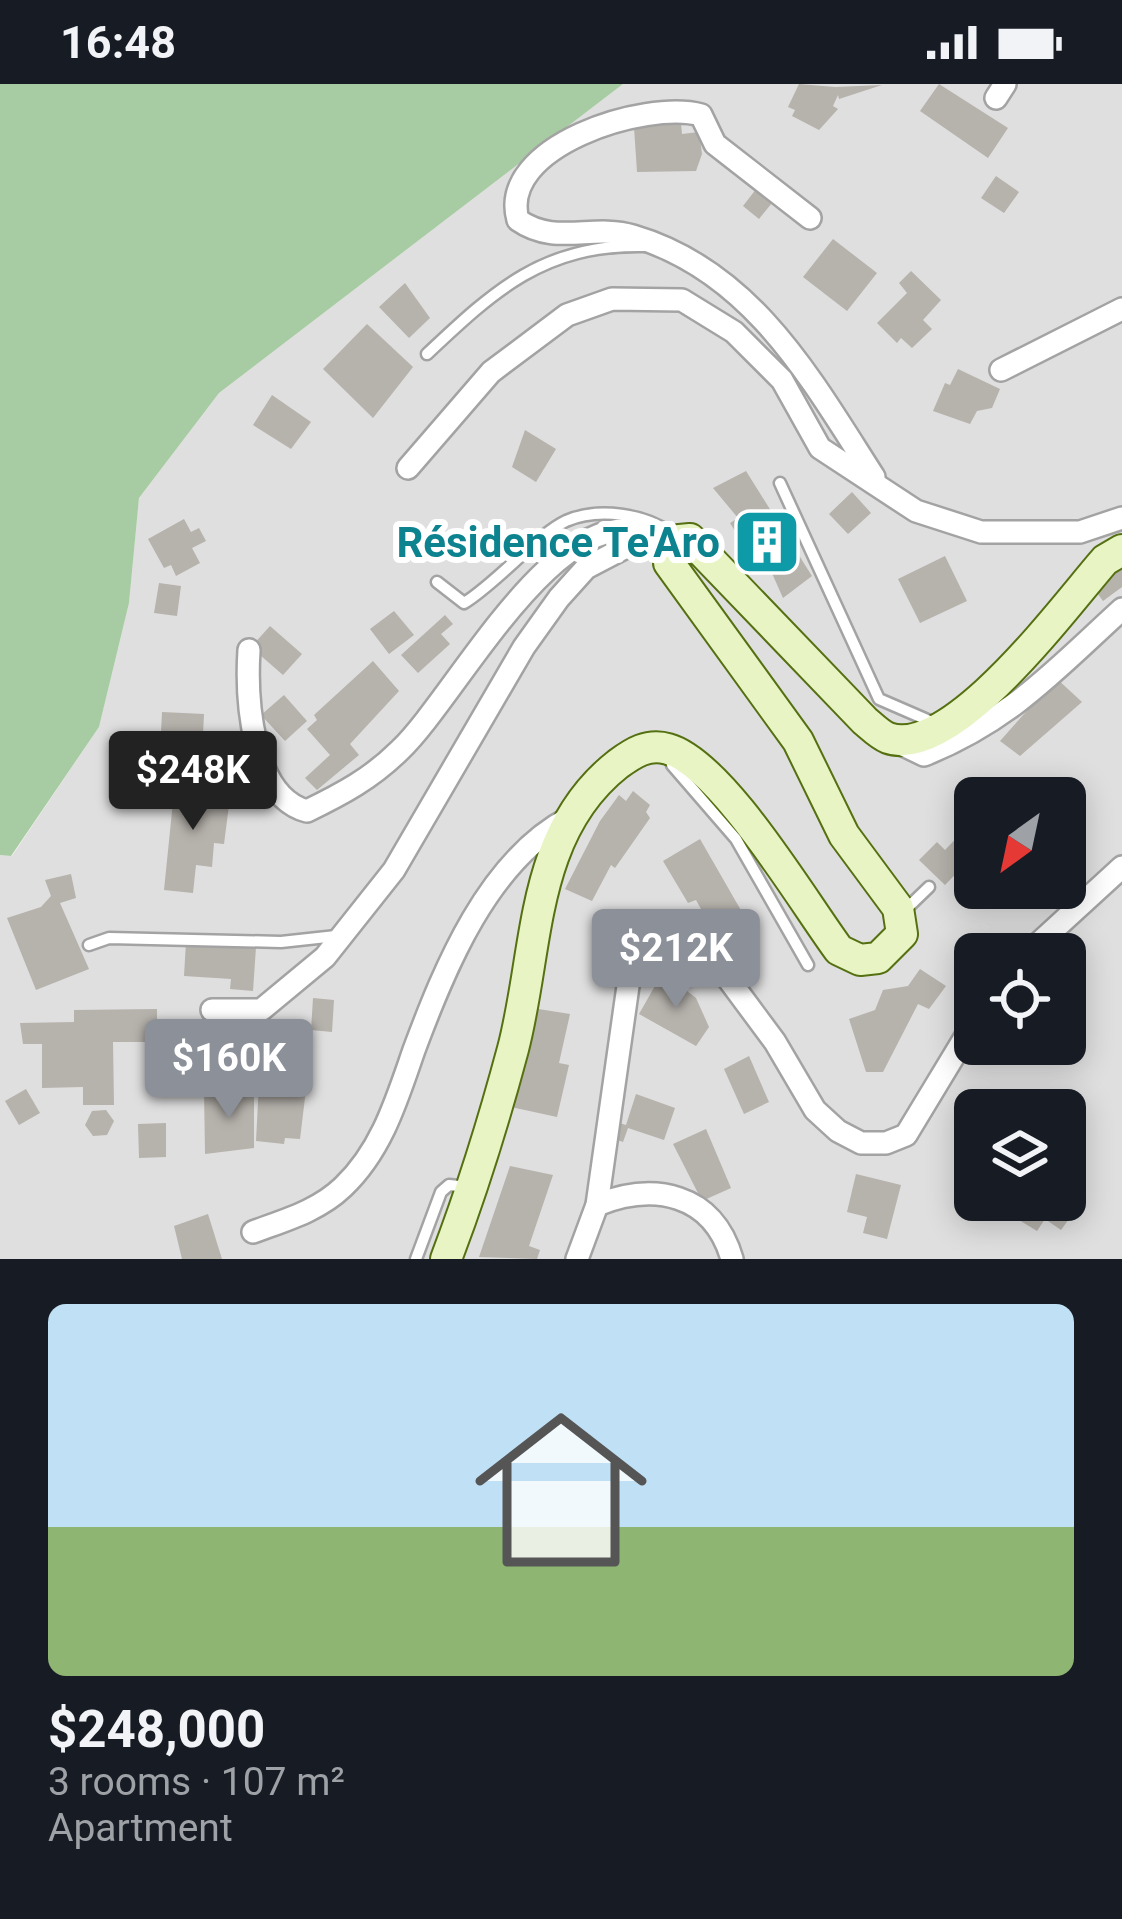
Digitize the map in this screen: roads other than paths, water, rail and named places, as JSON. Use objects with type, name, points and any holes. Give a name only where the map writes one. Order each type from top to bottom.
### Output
[{"type":"street","points":[[809,218],[715,144],[700,115],[682,110],[618,118],[580,135],[525,176],[515,194],[518,220],[547,235],[605,232],[659,247],[714,272],[793,352],[880,485]]},
{"type":"street","points":[[408,468],[491,372],[567,315],[612,298],[682,301],[734,332],[782,380],[820,448],[916,511],[981,532],[1080,532],[1122,518]]},
{"type":"street","points":[[1001,370],[1122,309]]},
{"type":"street","points":[[250,650],[246,700],[254,736],[278,793],[307,811],[358,787],[404,748],[467,662],[548,570],[591,535],[629,530],[690,539],[865,721],[887,738],[924,755],[954,743],[1040,690],[1122,608]]},
{"type":"street","points":[[446,1259],[514,1042],[529,939],[569,818],[592,785],[637,750],[669,749],[693,764],[740,810],[839,950],[860,960],[878,958],[902,934],[901,914],[844,835],[798,741],[669,563],[665,538]]},
{"type":"street","points":[[212,1010],[261,1010],[325,957],[394,869],[524,647],[560,598],[586,568],[665,538]]},
{"type":"street","points":[[887,738],[912,739],[1002,681],[1105,560],[1122,550]]},
{"type":"street","points":[[253,1232],[310,1211],[341,1190],[370,1156],[396,1103],[443,976],[478,914],[532,838],[569,818]]},
{"type":"street","points":[[1050,933],[1122,867]]},
{"type":"street","points":[[577,1259],[597,1204],[630,972],[650,941],[682,942],[709,953],[775,1042],[815,1110],[861,1142],[886,1143],[906,1135],[954,1056]]},
{"type":"street","points":[[597,1204],[650,1191],[684,1196],[709,1218],[732,1259]]},
{"type":"lane","points":[[427,355],[507,281],[551,260],[597,248],[659,247]]},
{"type":"lane","points":[[780,483],[879,699],[940,725]]},
{"type":"lane","points":[[436,582],[464,603],[497,583],[548,534],[580,518],[650,517],[665,538]]},
{"type":"lane","points":[[650,748],[678,769],[736,839],[808,964]]},
{"type":"lane","points":[[901,914],[928,887]]},
{"type":"lane","points":[[89,945],[109,938],[281,942],[340,936]]},
{"type":"lane","points":[[416,1259],[441,1192],[449,1185],[471,1188]]},
{"type":"place","name":"Résidence Te'Aro","points":[[767,542]]}]
